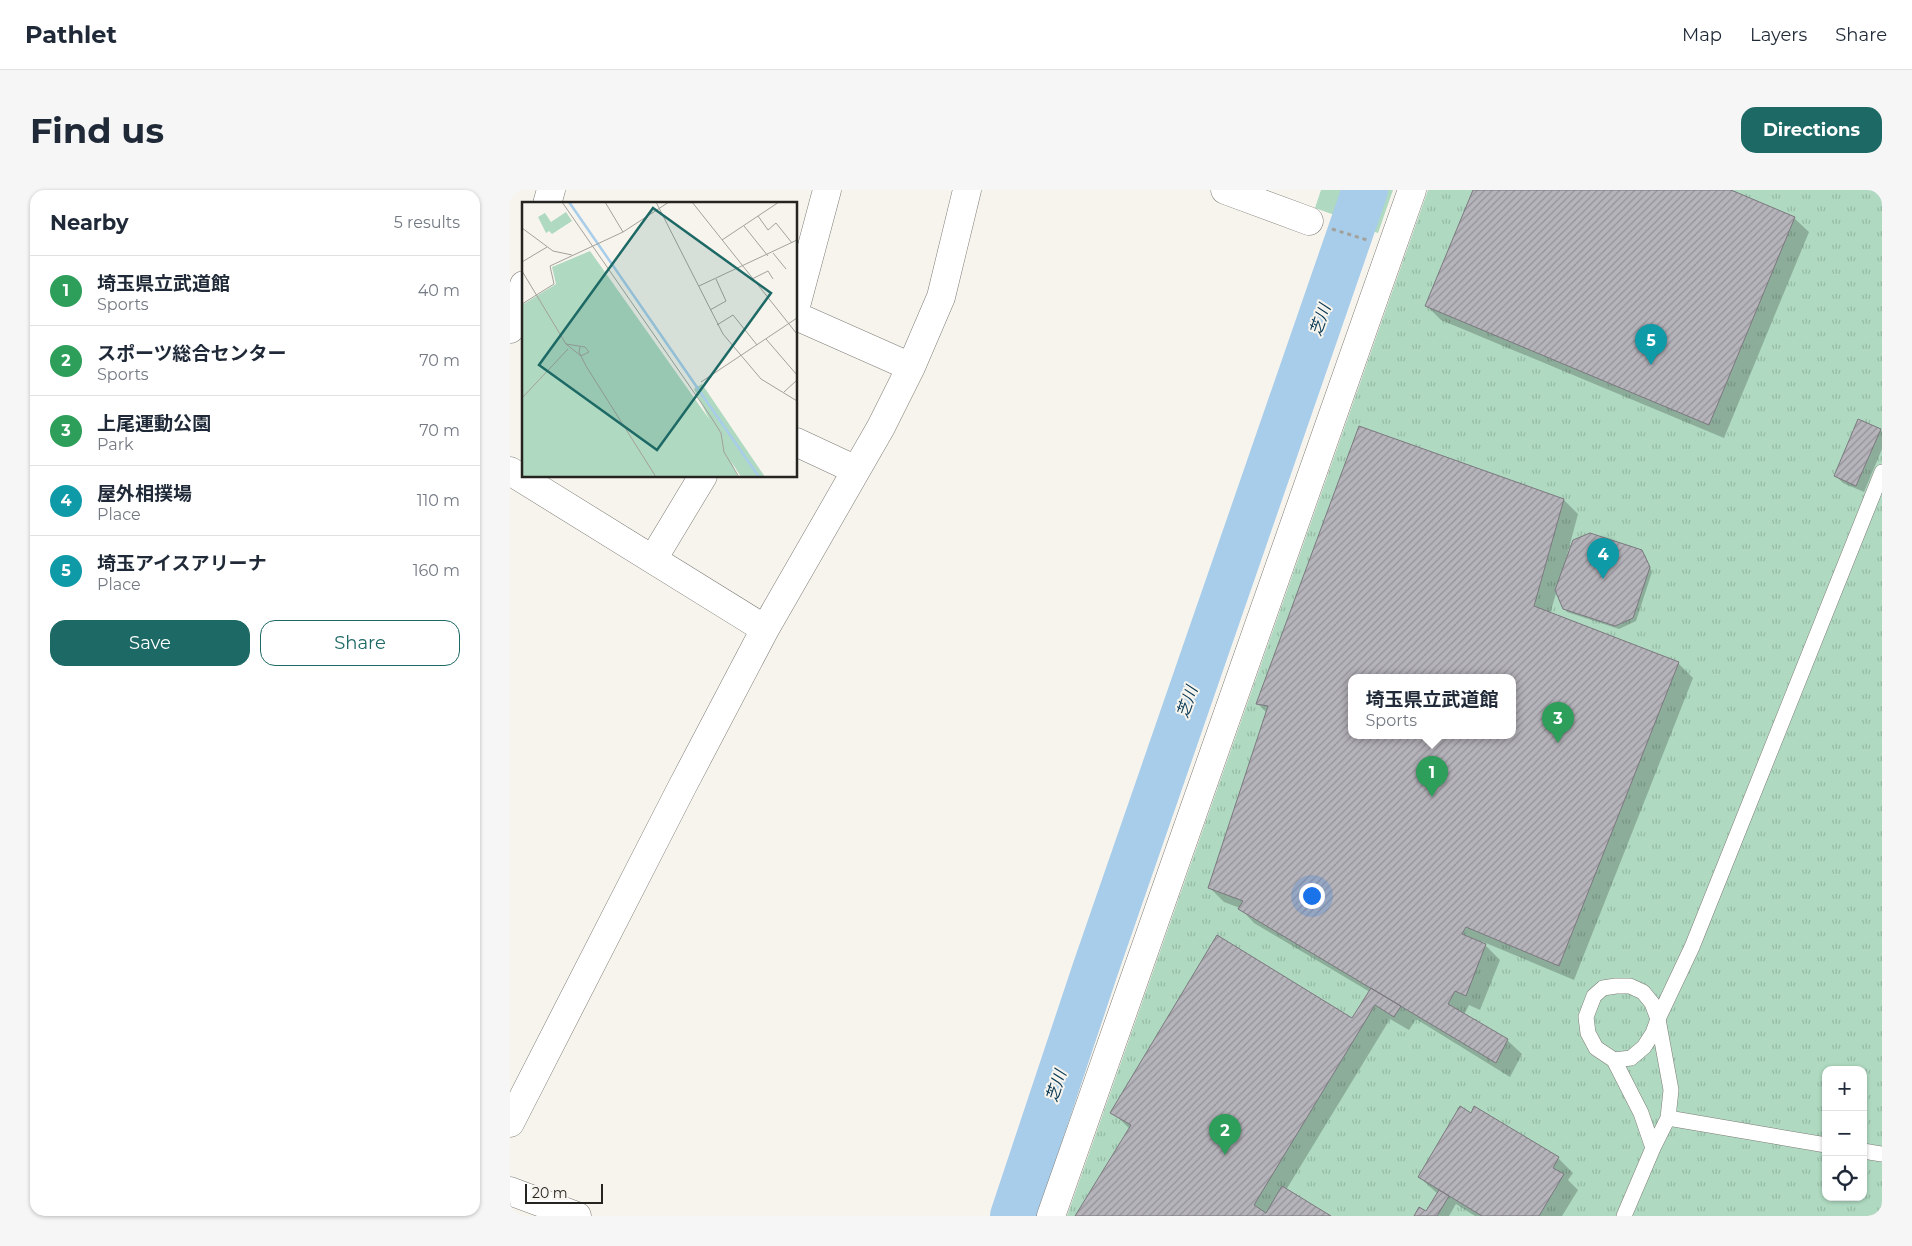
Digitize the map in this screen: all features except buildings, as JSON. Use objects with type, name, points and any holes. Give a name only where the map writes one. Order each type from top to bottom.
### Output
[{"type":"street","points":[[798,299],[827,190]]},
{"type":"street","points":[[510,1123],[765,629],[881,427],[911,367],[941,297],[967,190]]},
{"type":"street","points":[[1225,190],[1309,221]]},
{"type":"street","points":[[1051,1216],[1412,190]]},
{"type":"street","points":[[510,329],[522,291]]},
{"type":"street","points":[[798,317],[911,367]]},
{"type":"street","points":[[798,443],[856,470]]},
{"type":"street","points":[[510,471],[765,629]]},
{"type":"street","points":[[653,560],[702,478]]},
{"type":"street","points":[[510,1191],[577,1216]]},
{"type":"lane","points":[[1614,1060],[1631,1058],[1644,1047],[1653,1033],[1692,946],[1882,472]]},
{"type":"lane","points":[[1624,1216],[1668,1118],[1671,1090],[1658,1019],[1652,1003],[1643,992],[1630,986],[1603,988],[1594,996],[1586,1017],[1588,1033],[1596,1048],[1614,1060],[1641,1112],[1653,1148]]},
{"type":"lane","points":[[1668,1118],[1822,1144]]},
{"type":"lane","points":[[1867,1152],[1882,1154]]},
{"type":"path","points":[[1309,221],[1375,243]]},
{"type":"green space","points":[[1321,190],[1361,190],[1351,221],[1315,208]]},
{"type":"green space","points":[[1371,190],[1393,190],[1378,233],[1358,226]]},
{"type":"green space","points":[[1428,190],[1882,190],[1882,1216],[1067,1216]]},
{"type":"waterway","name":"芝川","points":[[1013,1216],[1095,970],[1365,190]]},
{"type":"place","name":"埼玉アイスアリーナ","points":[[1651,365]]},
{"type":"place","name":"屋外相撲場","points":[[1603,579]]},
{"type":"place","name":"上尾運動公園","points":[[1558,743]]},
{"type":"place","name":"埼玉県立武道館","points":[[1432,797]]},
{"type":"place","name":"スポーツ総合センター","points":[[1225,1155]]}]
